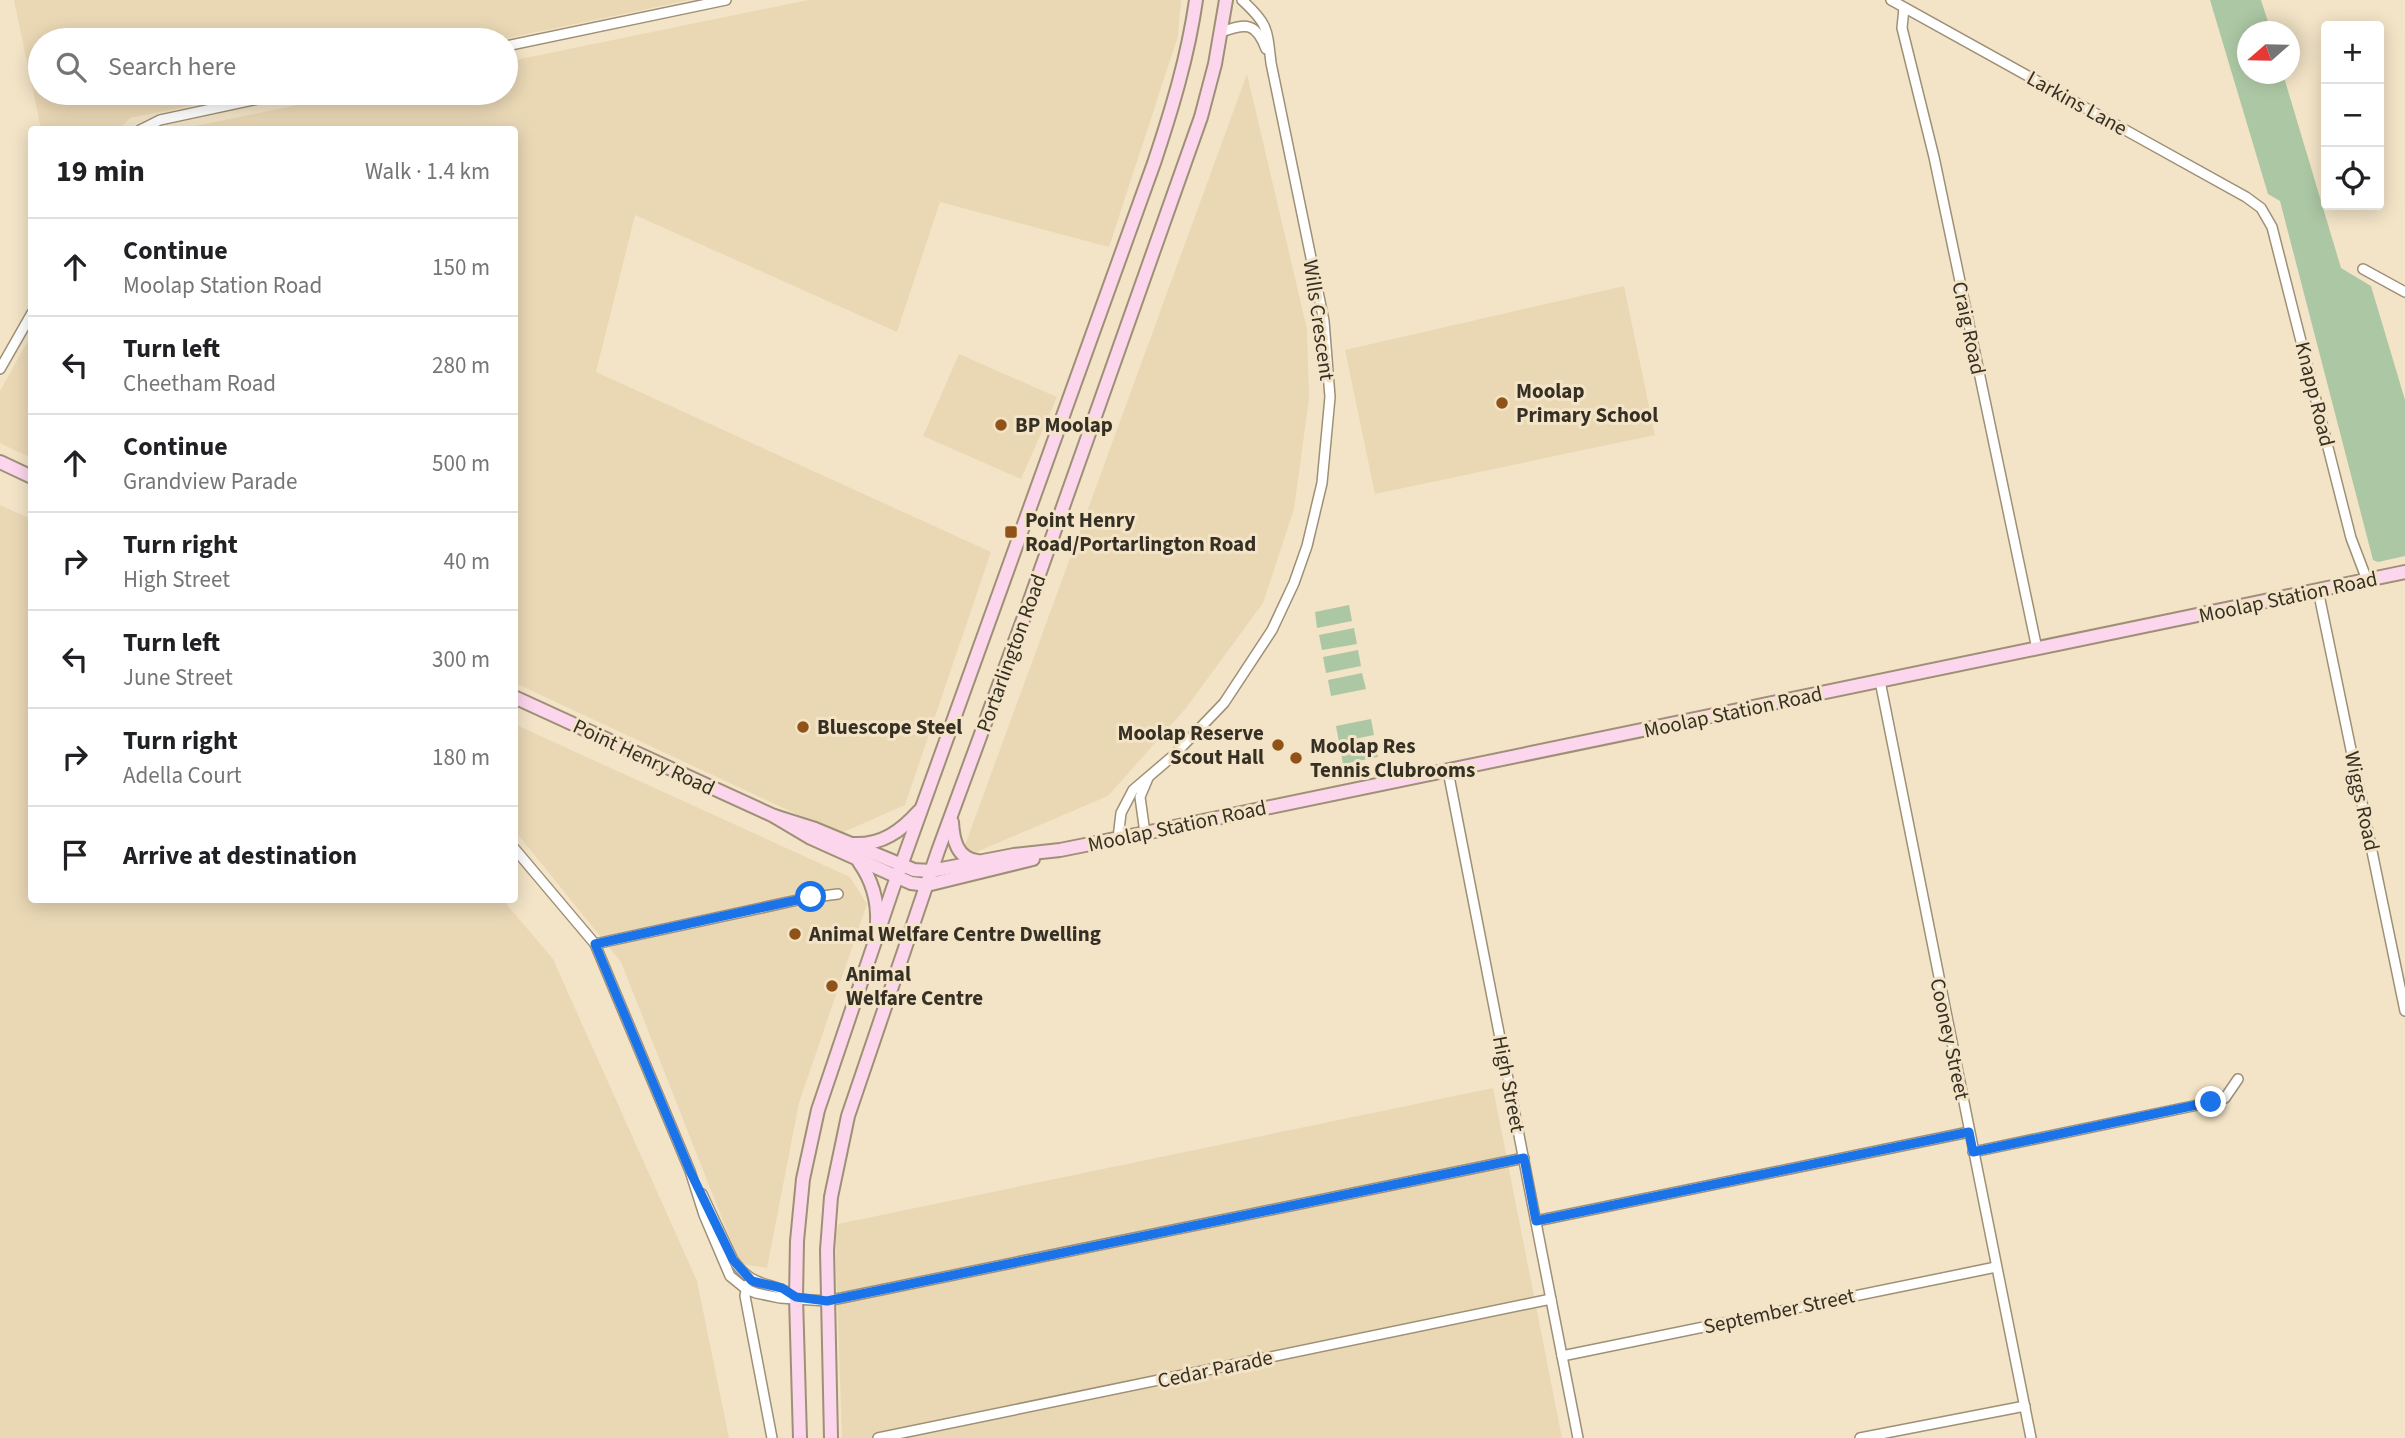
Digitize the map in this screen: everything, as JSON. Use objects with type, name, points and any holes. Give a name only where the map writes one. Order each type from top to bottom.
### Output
[{"type":"main road","name":"Portarlington Road","points":[[800,1438],[797,1241],[803,1180],[816,1121],[899,871],[1154,163],[1176,96],[1196,0]]},
{"type":"main road","name":"Portarlington Road","points":[[831,1438],[827,1250],[831,1197],[845,1127],[931,871],[1196,129],[1215,64],[1226,0]]},
{"type":"main road","points":[[0,463],[28,475]]},
{"type":"main road","name":"Moolap Station Road","points":[[931,871],[1145,833],[2405,572]]},
{"type":"main road","name":"Point Henry Road","points":[[518,700],[774,816],[811,838],[857,859],[899,871],[931,871]]},
{"type":"main road","points":[[850,844],[872,843],[892,835],[922,807]]},
{"type":"main road","points":[[952,815],[957,849],[968,860],[982,862]]},
{"type":"main road","name":"Point Henry Road","points":[[774,816],[850,844],[899,871],[911,883],[927,885]]},
{"type":"main road","name":"Moolap Station Road","points":[[927,885],[1060,850]]},
{"type":"main road","points":[[857,859],[867,873],[877,903],[875,941]]},
{"type":"street","points":[[518,43],[726,0]]},
{"type":"street","name":"Wills Crescent","points":[[1118,838],[1121,813],[1128,797],[1200,730],[1224,703],[1272,630],[1303,558],[1322,483],[1330,397],[1324,321],[1265,26],[1260,16],[1242,0]]},
{"type":"street","name":"Larkins Lane","points":[[1891,0],[2246,197],[2261,208]]},
{"type":"street","name":"Craig Road","points":[[1905,8],[1902,28],[1934,156],[2037,649]]},
{"type":"street","name":"Wills Crescent","points":[[1221,32],[1247,25],[1255,29],[1271,63]]},
{"type":"street","points":[[148,126],[160,120],[230,105]]},
{"type":"street","name":"Knapp Road","points":[[2261,208],[2272,227],[2351,538],[2367,580]]},
{"type":"street","points":[[2363,269],[2405,292]]},
{"type":"street","points":[[0,369],[28,320]]},
{"type":"street","name":"Wiggs Road","points":[[2318,590],[2405,1011]]},
{"type":"street","name":"Cooney Street","points":[[1880,681],[2031,1438]]},
{"type":"street","name":"High Street","points":[[1448,771],[1578,1438]]},
{"type":"street","points":[[1145,833],[1140,797],[1149,777]]},
{"type":"street","points":[[518,853],[595,944],[690,1171],[733,1260],[749,1279],[782,1288],[796,1297]]},
{"type":"street","points":[[595,944],[807,898],[838,894]]},
{"type":"street","points":[[1973,1152],[2211,1102],[2225,1098],[2238,1079]]},
{"type":"street","points":[[1536,1221],[1969,1132]]},
{"type":"street","points":[[690,1171],[704,1215],[730,1276],[746,1289],[780,1298],[827,1301],[1524,1158]]},
{"type":"street","name":"September Street","points":[[1562,1356],[1996,1267]]},
{"type":"street","points":[[749,1279],[746,1289],[749,1320],[772,1438]]},
{"type":"street","name":"Cedar Parade","points":[[878,1438],[1551,1300]]},
{"type":"street","points":[[1860,1438],[2025,1406]]},
{"type":"shaded area","points":[[14,0],[690,0],[518,36],[518,28],[28,28],[28,67]]},
{"type":"shaded area","points":[[808,0],[1181,0],[1178,36],[1109,247],[940,202],[897,332],[635,215],[596,372],[991,552],[905,805],[839,834],[518,684],[518,126],[195,126],[298,105],[518,105],[518,60]]},
{"type":"shaded area","points":[[1247,74],[1307,329],[1309,399],[1294,509],[1263,603],[1186,708],[1108,796],[960,859]]},
{"type":"shaded area","points":[[36,105],[193,105],[130,118],[123,126],[40,126]]},
{"type":"shaded area","name":"Moolap Primary School","points":[[1624,286],[1655,435],[1375,494],[1345,350]]},
{"type":"shaded area","points":[[28,340],[28,456],[0,443],[0,391]]},
{"type":"shaded area","points":[[959,354],[1057,397],[1021,479],[923,436]]},
{"type":"shaded area","points":[[0,505],[28,518],[28,903],[506,903],[553,959],[697,1281],[729,1438],[0,1438]]},
{"type":"shaded area","points":[[518,726],[850,877],[867,904],[799,1103],[767,1268],[740,1264],[621,962],[518,835]]},
{"type":"shaded area","points":[[1493,1088],[1562,1438],[842,1438],[835,1239],[838,1224]]},
{"type":"green space","points":[[2210,0],[2261,0],[2268,21],[2237,21],[2237,84],[2286,84],[2321,201],[2321,210],[2324,210],[2341,268],[2371,286],[2405,400],[2405,556],[2378,562],[2373,560],[2280,201],[2268,194]]},
{"type":"green space","points":[[1349,605],[1352,621],[1317,628],[1315,612]]},
{"type":"green space","points":[[1354,628],[1357,644],[1322,650],[1319,635]]},
{"type":"green space","points":[[1358,650],[1361,666],[1326,673],[1323,657]]},
{"type":"green space","points":[[1362,673],[1366,689],[1331,696],[1328,680]]},
{"type":"green space","points":[[1371,719],[1374,735],[1339,742],[1336,726]]},
{"type":"green space","points":[[1375,741],[1378,757],[1343,764],[1340,748]]},
{"type":"place","name":"Moolap Primary School","points":[[1502,403]]},
{"type":"place","name":"BP Moolap","points":[[1001,425]]},
{"type":"place","name":"Point Henry Road/Portarlington Road","points":[[1011,532]]},
{"type":"place","name":"Bluescope Steel","points":[[803,727]]},
{"type":"place","name":"Moolap Reserve Scout Hall","points":[[1278,745]]},
{"type":"place","name":"Moolap Res Tennis Clubrooms","points":[[1296,758]]},
{"type":"place","name":"Animal Welfare Centre Dwelling","points":[[795,934]]},
{"type":"place","name":"Animal Welfare Centre","points":[[832,986]]},
{"type":"route","points":[[811,897],[595,944],[690,1171],[733,1260],[752,1281],[782,1288],[796,1297],[827,1301],[1524,1158],[1536,1221],[1969,1132],[1973,1152],[2211,1102]]}]
